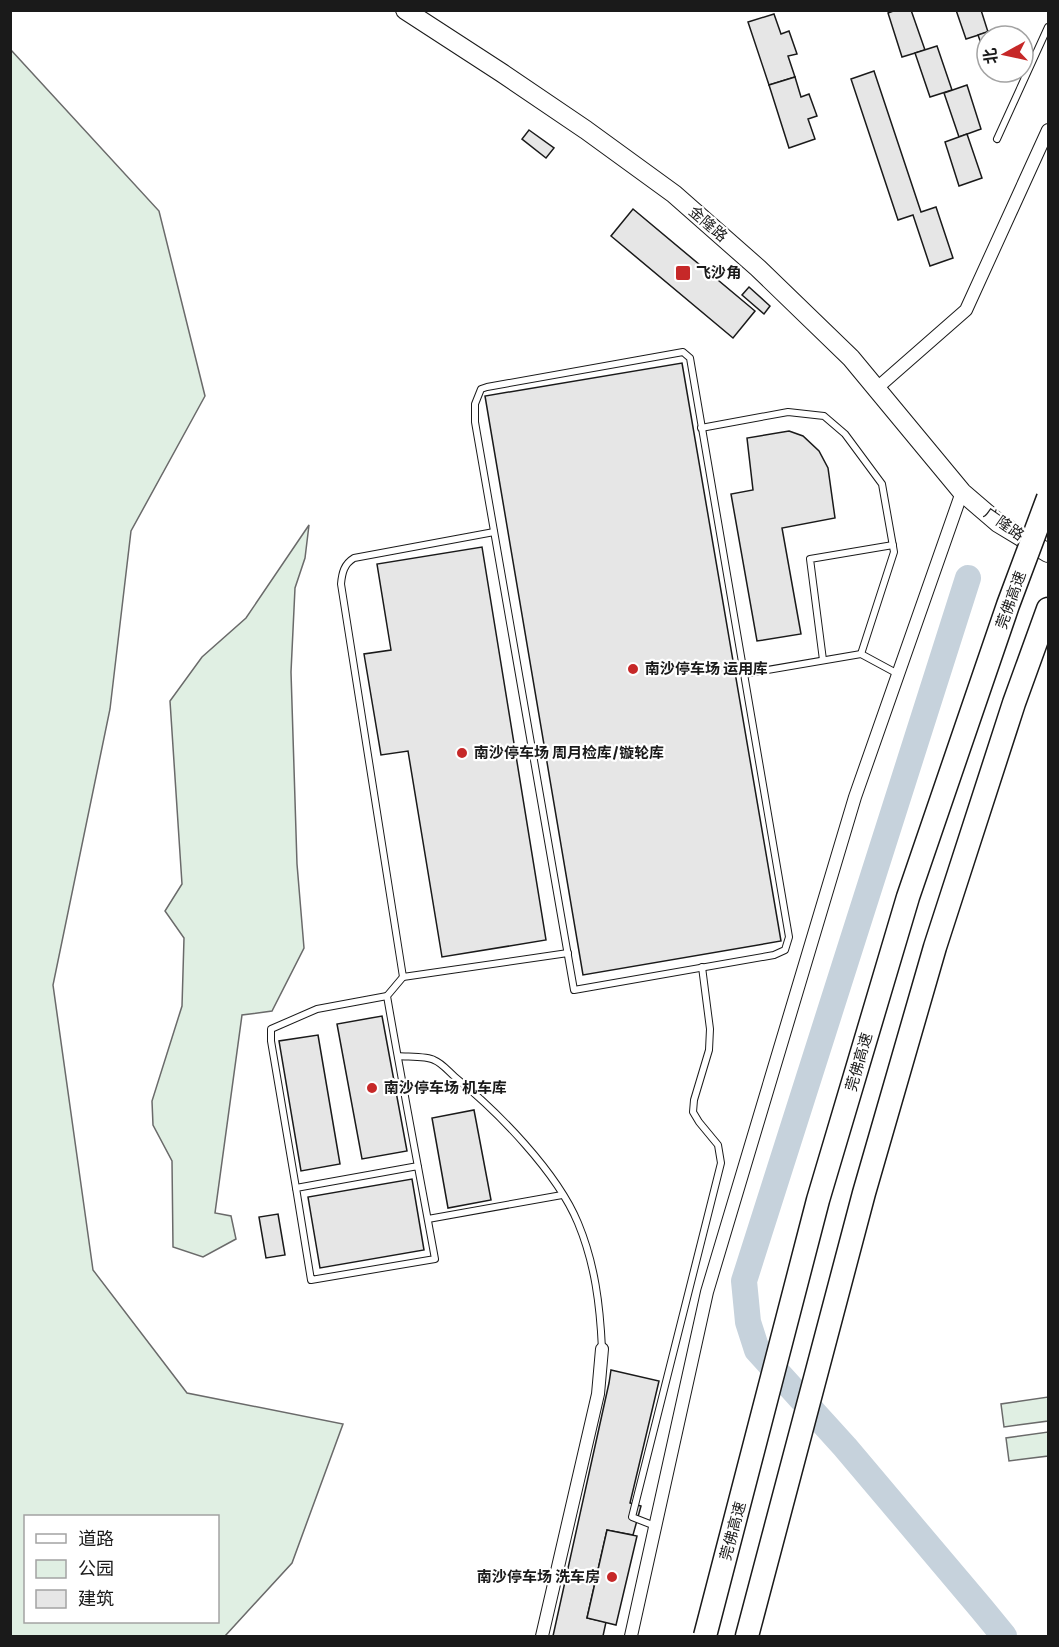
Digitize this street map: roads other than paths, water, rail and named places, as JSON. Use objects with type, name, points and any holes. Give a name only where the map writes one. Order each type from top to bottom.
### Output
[{"type":"highway","name":"莞佛高速","points":[[705,1636],[818,1200],[908,897],[1008,605],[1048,498]]},
{"type":"highway","points":[[747,1636],[861,1204],[935,947],[1014,703],[1048,609]]},
{"type":"main road","name":"金隆路","points":[[405,10],[586,130],[674,194],[758,268],[851,358],[962,492]]},
{"type":"main road","name":"广隆路","points":[[962,492],[998,523],[1048,553]]},
{"type":"street","points":[[877,388],[966,310],[1048,130]]},
{"type":"street","points":[[631,1636],[707,1292],[855,797],[962,492]]},
{"type":"street","points":[[542,1636],[598,1394],[602,1349]]},
{"type":"lane","points":[[996,139],[1048,27]]},
{"type":"lane","points":[[683,352],[690,358],[789,937],[785,950],[774,955],[574,990],[494,532],[476,422],[476,404],[481,389],[683,352]]},
{"type":"lane","points":[[702,428],[788,412],[824,416],[845,434],[882,484],[894,552],[861,654]]},
{"type":"lane","points":[[403,977],[341,584],[343,571],[354,558],[494,532]]},
{"type":"lane","points":[[823,660],[810,559],[893,545]]},
{"type":"lane","points":[[744,674],[861,654],[899,674]]},
{"type":"lane","points":[[387,996],[435,1258],[311,1280],[271,1041],[271,1029],[317,1009],[387,996],[403,977],[568,953]]},
{"type":"lane","points":[[655,1526],[632,1517],[721,1163],[718,1145],[693,1112],[694,1100],[709,1050],[710,1029],[702,967]]},
{"type":"lane","points":[[398,1056],[433,1059],[480,1097],[532,1153],[562,1195],[577,1221],[595,1279],[600,1310],[602,1349]]},
{"type":"lane","points":[[296,1188],[418,1166]]},
{"type":"lane","points":[[428,1219],[562,1195]]},
{"type":"waterway","points":[[968,578],[744,1281],[748,1322],[757,1350],[845,1447],[1004,1636]]},
{"type":"place","name":"飞沙角","points":[[683,273]]},
{"type":"place","name":"南沙停车场 运用库","points":[[633,669]]},
{"type":"place","name":"南沙停车场 周月检库/镟轮库","points":[[462,753]]},
{"type":"place","name":"南沙停车场 机车库","points":[[372,1088]]},
{"type":"place","name":"南沙停车场 洗车房","points":[[612,1577]]}]
